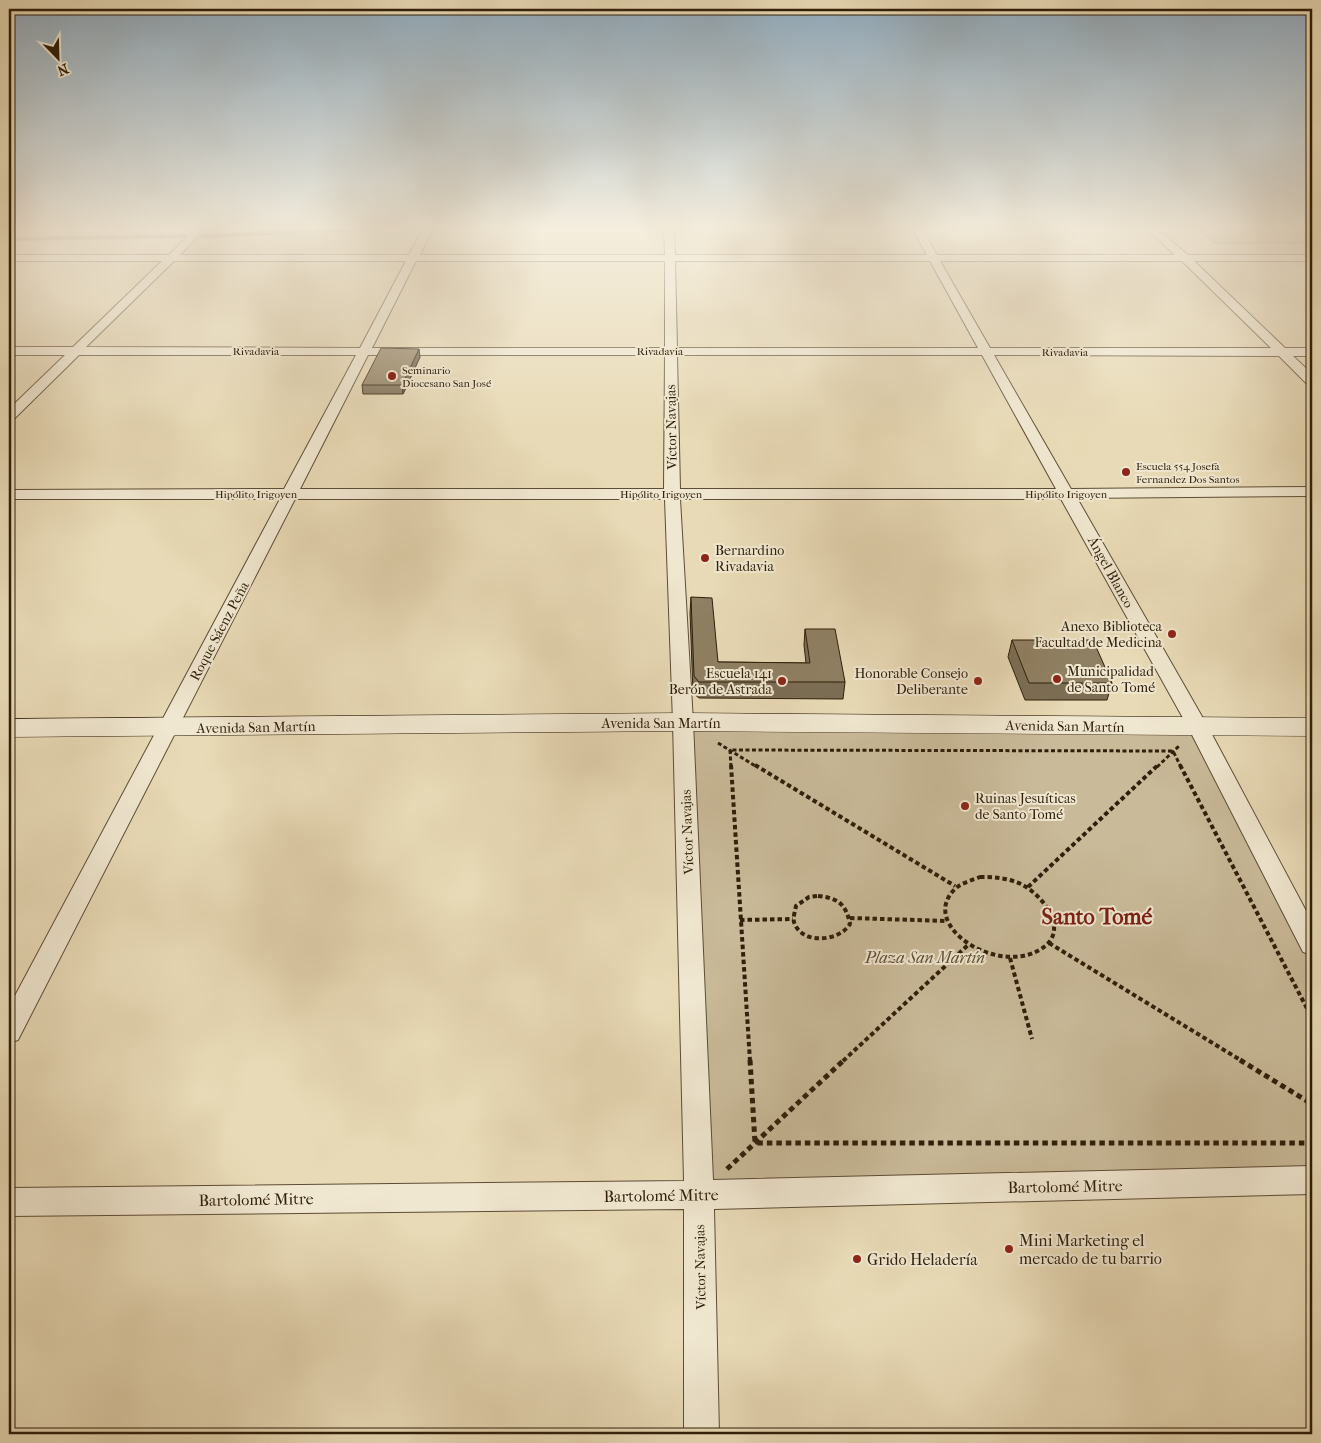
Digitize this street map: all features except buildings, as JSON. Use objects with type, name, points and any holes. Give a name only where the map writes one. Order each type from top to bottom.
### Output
[{"type":"main road","name":"Avenida San Martín","points":[[9,728],[683,722],[1198,728],[1312,727]]},
{"type":"street","points":[[9,416],[132,296]]},
{"type":"street","name":"Roque Sáenz Peña","points":[[9,1032],[394,296]]},
{"type":"street","name":"Víctor Navajas","points":[[670,296],[672,494],[683,722],[699,1194],[702,1434]]},
{"type":"street","name":"Ángel Blanco","points":[[956,296],[1198,728],[1312,945]]},
{"type":"street","points":[[1225,296],[1312,381]]},
{"type":"street","name":"Rivadavia","points":[[9,351],[1312,352]]},
{"type":"street","name":"Hipólito Irigoyen","points":[[9,494],[1067,494],[1312,491]]},
{"type":"street","name":"Bartolomé Mitre","points":[[9,1202],[699,1194],[1312,1180]]},
{"type":"path","points":[[683,722],[955,886]]},
{"type":"path","points":[[1028,887],[1198,728]]},
{"type":"path","points":[[730,750],[1173,751]]},
{"type":"path","points":[[730,750],[755,1143]]},
{"type":"path","points":[[1173,751],[1312,1018]]},
{"type":"path","points":[[980,877],[1004,879],[1028,887],[1047,904],[1055,924],[1054,934],[1049,943],[1040,951],[1028,956],[997,957],[968,945],[955,934],[947,921],[944,908],[947,896],[955,886],[966,880],[980,877]]},
{"type":"path","points":[[818,896],[826,897],[842,905],[850,918],[846,932],[839,937],[830,939],[810,937],[796,926],[793,919],[793,912],[801,901],[818,896]]},
{"type":"path","points":[[850,918],[947,921]]},
{"type":"path","points":[[740,920],[793,919]]},
{"type":"path","points":[[1049,943],[1312,1104]]},
{"type":"path","points":[[699,1194],[968,945]]},
{"type":"path","points":[[1010,958],[1032,1039]]},
{"type":"path","points":[[755,1143],[1312,1143]]},
{"type":"green space","name":"Plaza San Martín","points":[[683,722],[1198,727],[1312,945],[1312,1180],[699,1195]]},
{"type":"place","name":"Seminario Diocesano San José","points":[[392,376]]},
{"type":"place","name":"Escuela 554 Josefa Fernandez Dos Santos","points":[[1126,472]]},
{"type":"place","name":"Bernardino Rivadavia","points":[[705,558]]},
{"type":"place","name":"Anexo Biblioteca Facultad de Medicina","points":[[1172,634]]},
{"type":"place","name":"Municipalidad de Santo Tomé","points":[[1057,679]]},
{"type":"place","name":"Escuela 141 Berón de Astrada","points":[[782,681]]},
{"type":"place","name":"Honorable Consejo Deliberante","points":[[978,681]]},
{"type":"place","name":"Ruinas Jesuíticas de Santo Tomé","points":[[965,806]]},
{"type":"place","name":"Mini Marketing el mercado de tu barrio","points":[[1009,1249]]},
{"type":"place","name":"Grido Heladería","points":[[857,1259]]},
{"type":"district","name":"Santo Tomé","points":[[1097,916]]}]
